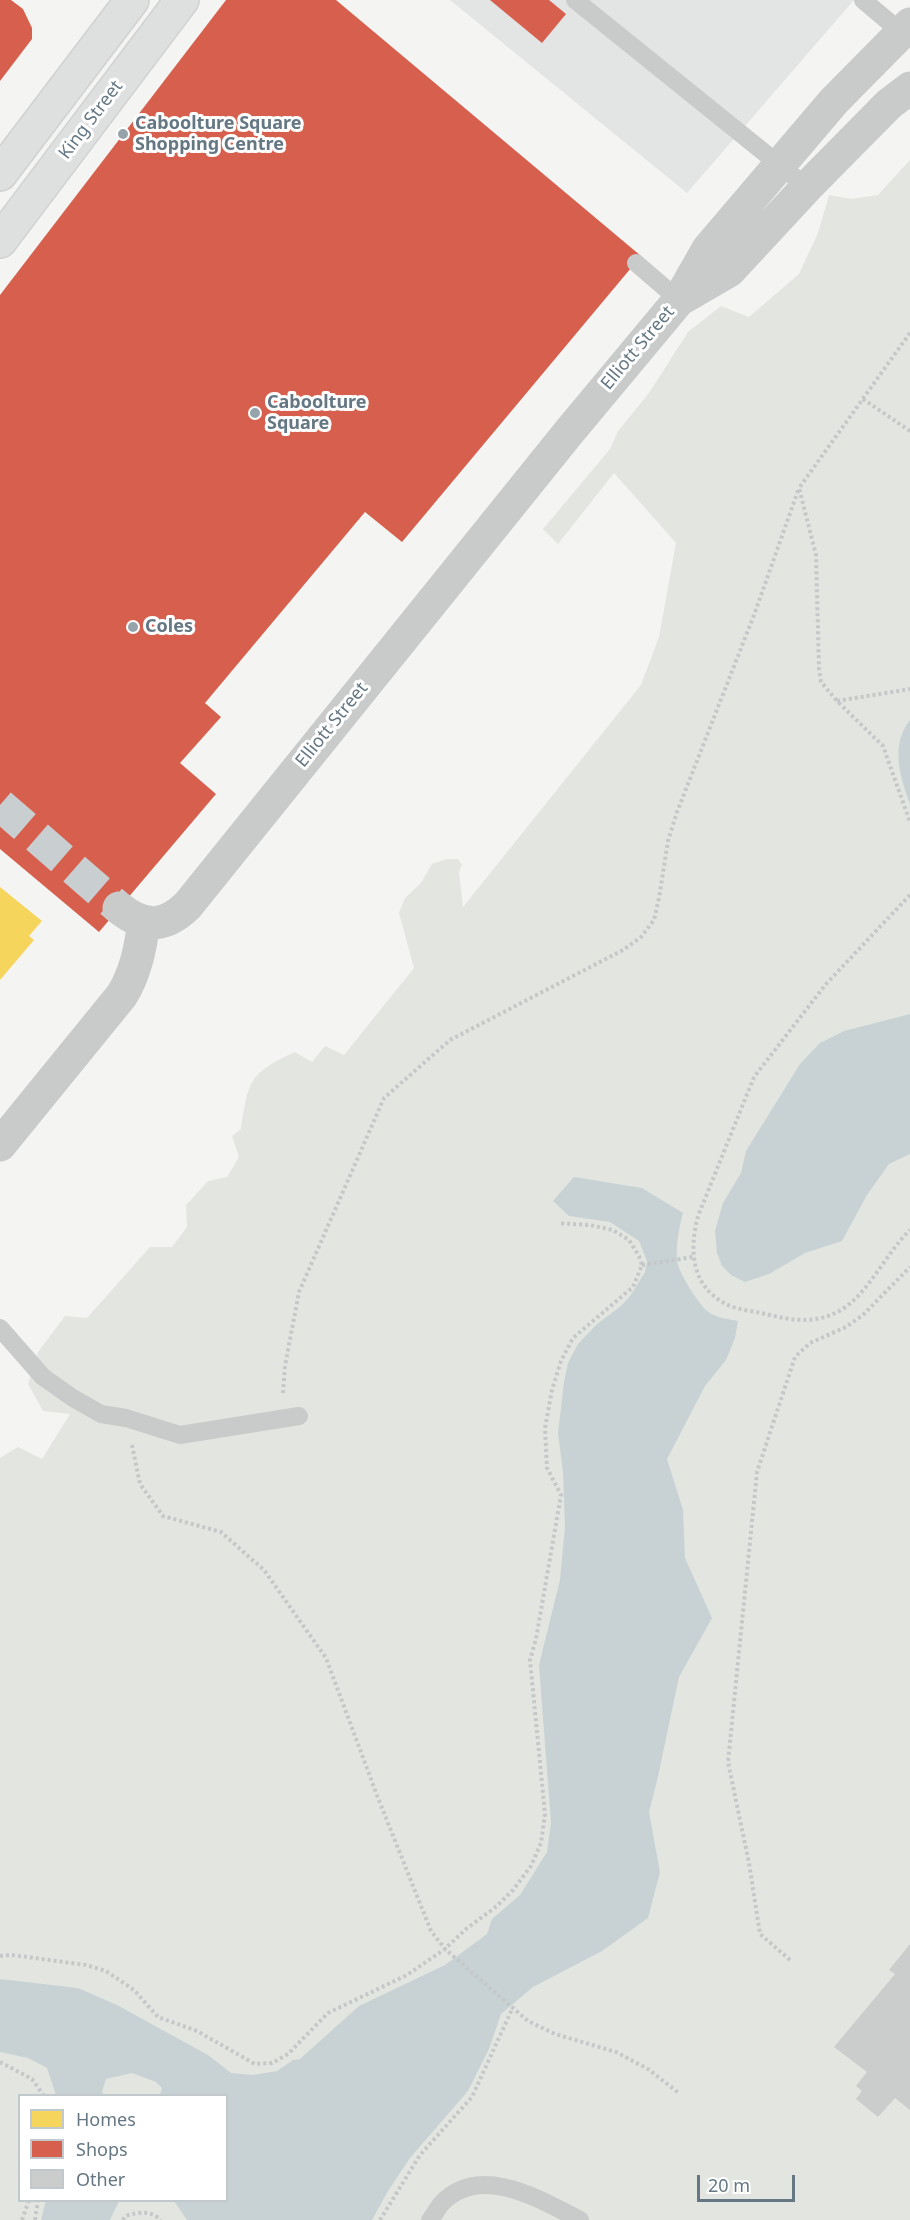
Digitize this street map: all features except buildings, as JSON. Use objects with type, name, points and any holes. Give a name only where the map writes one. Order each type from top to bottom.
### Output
[{"type":"main road","points":[[0,174],[132,0]]},
{"type":"main road","name":"King Street","points":[[0,241],[182,0]]},
{"type":"street","name":"Elliott Street","points":[[0,1145],[122,995],[131,980],[138,961],[132,916],[161,922],[177,917],[188,905],[561,441],[679,300],[708,249],[834,101],[905,28]]},
{"type":"street","name":"Elliott Street","points":[[679,300],[729,271],[807,187],[889,105],[910,88]]},
{"type":"lane","points":[[574,0],[807,187]]},
{"type":"lane","points":[[863,0],[905,28]]},
{"type":"lane","points":[[636,263],[679,300]]},
{"type":"lane","points":[[0,1328],[43,1377],[101,1414],[126,1418],[180,1435],[290,1417]]},
{"type":"lane","points":[[430,2220],[441,2204],[454,2194],[469,2188],[494,2184],[539,2199],[580,2220]]},
{"type":"path","points":[[290,1417],[285,1366],[299,1292],[384,1098],[450,1040],[623,950],[641,937],[654,920],[671,831],[754,615],[799,488],[910,333]]},
{"type":"path","points":[[863,399],[910,431]]},
{"type":"path","points":[[799,488],[816,555],[819,669],[822,682],[837,701],[883,746],[910,822]]},
{"type":"path","points":[[837,701],[910,688]]},
{"type":"path","points":[[910,895],[826,984],[754,1077],[698,1216],[693,1236],[695,1270],[702,1282],[727,1305],[785,1319],[804,1321],[825,1318],[843,1309],[858,1296],[898,1241],[910,1230]]},
{"type":"path","points":[[0,1956],[12,1955],[86,1965],[106,1971],[134,1990],[158,2017],[197,2031],[255,2064],[272,2063],[288,2054],[328,2013],[407,1975],[445,1949],[513,1890],[531,1866],[541,1843],[545,1814],[530,1660],[537,1639],[561,1495],[547,1468],[545,1428],[552,1390],[561,1361],[573,1338],[633,1287],[642,1265],[629,1240],[613,1230],[590,1225],[558,1223]]},
{"type":"path","points":[[642,1265],[693,1257]]},
{"type":"path","points":[[790,1960],[760,1934],[749,1863],[728,1762],[757,1472],[795,1357],[810,1343],[846,1327],[863,1315],[910,1267]]},
{"type":"path","points":[[126,1418],[140,1484],[163,1516],[221,1532],[264,1570],[326,1658],[430,1931],[445,1949],[528,2020],[555,2034],[616,2052],[639,2063],[680,2094]]},
{"type":"path","points":[[380,2220],[420,2155],[472,2097],[513,2007]]},
{"type":"path","points":[[0,2062],[32,2079],[43,2094]]},
{"type":"path","points":[[22,2220],[28,2202]]},
{"type":"path","points":[[35,2220],[38,2202]]},
{"type":"path","points":[[123,2220],[125,2216],[142,2212],[156,2215],[161,2220]]},
{"type":"shaded area","points":[[450,0],[854,0],[687,193]]},
{"type":"shaded area","points":[[910,160],[910,2220],[0,2220],[0,1458],[18,1447],[42,1459],[70,1414],[43,1411],[28,1384],[38,1352],[65,1316],[87,1318],[150,1247],[172,1247],[187,1227],[186,1205],[208,1181],[227,1177],[239,1157],[232,1136],[241,1129],[249,1089],[259,1073],[295,1052],[312,1062],[325,1046],[344,1055],[414,968],[399,913],[405,898],[421,883],[432,864],[447,859],[458,859],[462,865],[459,872],[463,907],[641,685],[659,637],[676,543],[614,473],[558,544],[543,529],[610,449],[618,431],[649,393],[688,332],[721,306],[749,317],[799,274],[818,233],[829,195],[851,199],[878,195]]},
{"type":"shaded area","points":[[910,720],[910,804],[900,772],[899,750],[900,740]]},
{"type":"shaded area","points":[[910,1014],[910,1154],[889,1164],[867,1195],[842,1241],[805,1253],[769,1274],[745,1282],[731,1275],[722,1266],[717,1253],[715,1231],[723,1203],[741,1173],[746,1151],[800,1064],[820,1043],[844,1031]]},
{"type":"shaded area","points":[[574,1177],[642,1188],[683,1213],[677,1253],[678,1264],[684,1279],[707,1311],[718,1317],[738,1321],[735,1338],[726,1360],[705,1386],[667,1459],[683,1510],[685,1558],[712,1618],[679,1677],[649,1812],[660,1872],[648,1918],[602,1951],[533,1987],[501,2014],[489,2049],[468,2091],[410,2158],[372,2220],[187,2220],[175,2202],[228,2202],[228,2094],[160,2094],[162,2088],[156,2082],[132,2073],[106,2079],[103,2094],[56,2094],[47,2068],[28,2058],[0,2052],[0,1979],[78,1988],[117,2005],[208,2055],[231,2073],[253,2075],[277,2071],[293,2060],[300,2059],[359,2006],[445,1965],[487,1934],[492,1919],[520,1895],[547,1852],[551,1823],[539,1665],[560,1580],[565,1527],[563,1472],[558,1433],[564,1382],[568,1363],[578,1344],[597,1324],[621,1306],[630,1296],[645,1272],[647,1261],[639,1241],[610,1222],[569,1216],[553,1201]]},
{"type":"shaded area","points":[[46,2202],[119,2202],[110,2220],[41,2220]]},
{"type":"tunnel","points":[[0,805],[119,908]]},
{"type":"place","name":"Caboolture Square Shopping Centre","points":[[123,134]]},
{"type":"place","name":"Caboolture Square","points":[[255,413]]},
{"type":"place","name":"Coles","points":[[133,627]]}]
